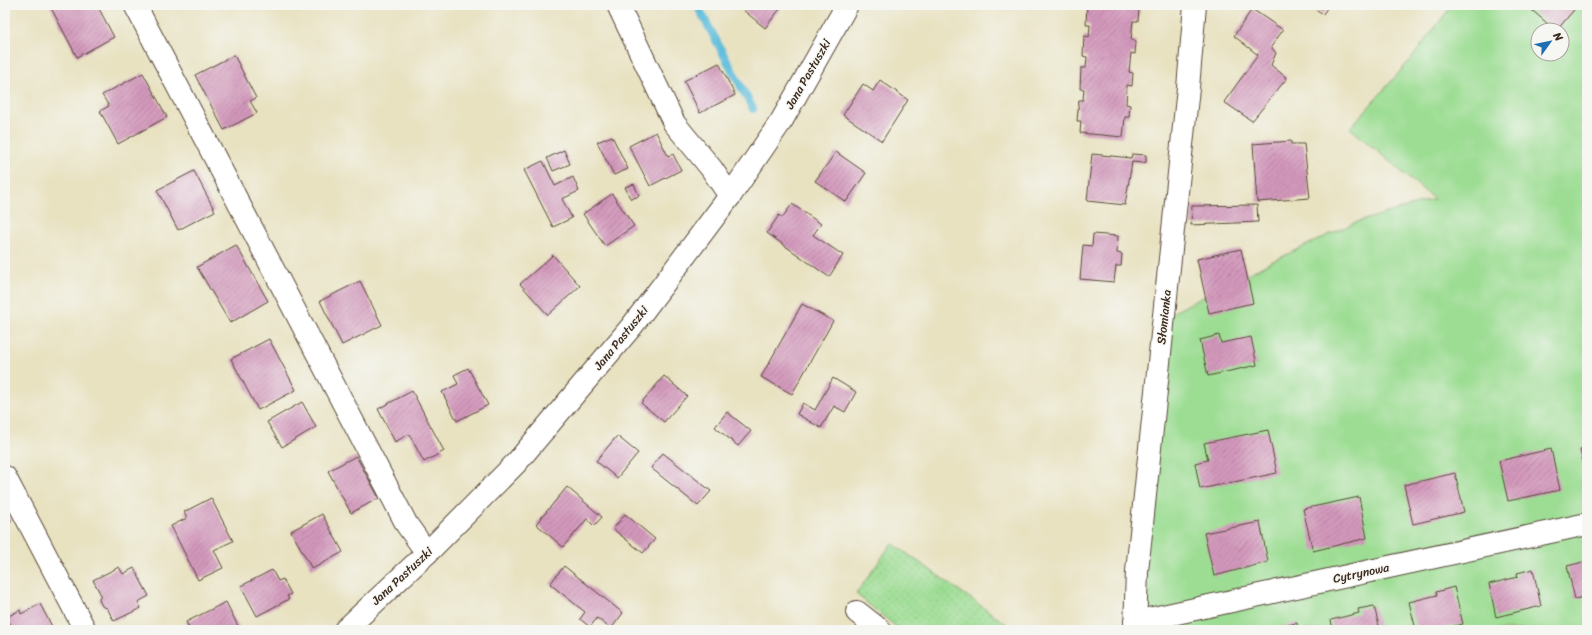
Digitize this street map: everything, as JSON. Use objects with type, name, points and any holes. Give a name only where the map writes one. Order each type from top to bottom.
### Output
[{"type":"street","points":[[136,5],[407,525],[428,553]]},
{"type":"street","points":[[618,5],[674,123],[711,168],[730,196]]},
{"type":"street","name":"Jana Pastuszki","points":[[345,630],[428,553],[517,462],[632,326],[730,196],[782,120],[847,5]]},
{"type":"street","name":"Słomianka","points":[[1135,626],[1137,571],[1187,104],[1195,5]]},
{"type":"street","points":[[5,477],[85,630]]},
{"type":"street","name":"Cytrynowa","points":[[1135,626],[1587,524]]},
{"type":"street","points":[[857,612],[880,630]]},
{"type":"green space","points":[[1452,5],[1587,5],[1587,630],[1135,630],[1162,318],[1275,260],[1354,223],[1434,199],[1350,128],[1412,58]]},
{"type":"green space","points":[[892,543],[1015,630],[900,630],[856,594]]},
{"type":"building","points":[[97,5],[114,37],[77,57],[50,6]]},
{"type":"building","points":[[737,5],[783,5],[765,28]]},
{"type":"building","points":[[1087,5],[1139,9],[1138,21],[1133,21],[1131,40],[1136,41],[1135,54],[1131,53],[1129,72],[1133,73],[1132,86],[1127,85],[1126,104],[1130,105],[1129,117],[1125,117],[1123,137],[1080,133],[1081,121],[1077,121],[1079,100],[1083,100],[1084,89],[1080,89],[1081,68],[1086,68],[1087,57],[1083,56],[1084,36],[1089,37],[1090,25],[1086,25]]},
{"type":"building","points":[[1309,5],[1329,5],[1323,14]]},
{"type":"building","points":[[1526,5],[1578,5],[1564,22],[1546,22]]},
{"type":"building","points":[[1252,9],[1283,30],[1271,47],[1276,53],[1271,65],[1287,78],[1252,121],[1224,102],[1258,55],[1234,36]]},
{"type":"building","points":[[234,55],[256,98],[250,101],[257,113],[224,130],[195,75]]},
{"type":"building","points":[[719,63],[735,95],[700,113],[684,81]]},
{"type":"building","points":[[143,73],[167,117],[118,144],[100,111],[109,106],[102,95]]},
{"type":"building","points":[[880,80],[908,100],[882,141],[843,115],[863,84],[873,91]]},
{"type":"building","points":[[656,132],[668,156],[673,154],[681,170],[650,186],[629,146]]},
{"type":"building","points":[[612,136],[628,169],[614,175],[597,142]]},
{"type":"building","points":[[1291,141],[1291,144],[1304,144],[1310,198],[1257,202],[1253,144]]},
{"type":"building","points":[[564,150],[570,164],[553,171],[547,158]]},
{"type":"building","points":[[836,152],[866,173],[846,202],[815,181]]},
{"type":"building","points":[[1092,154],[1131,158],[1132,154],[1146,155],[1146,162],[1132,162],[1125,205],[1087,201]]},
{"type":"building","points":[[543,161],[555,186],[573,177],[579,191],[562,199],[572,218],[553,227],[524,170]]},
{"type":"building","points":[[194,171],[215,211],[178,230],[157,190]]},
{"type":"building","points":[[634,184],[639,196],[631,199],[625,187]]},
{"type":"building","points":[[612,194],[634,226],[605,246],[583,214]]},
{"type":"building","points":[[792,204],[821,224],[813,235],[843,255],[829,277],[767,233],[779,215],[782,218]]},
{"type":"building","points":[[1257,205],[1258,222],[1191,225],[1192,206]]},
{"type":"building","points":[[1093,234],[1118,236],[1117,253],[1122,254],[1121,266],[1116,266],[1114,282],[1080,279],[1083,245],[1092,246]]},
{"type":"building","points":[[236,245],[268,301],[230,323],[197,267]]},
{"type":"building","points":[[1241,249],[1253,303],[1209,313],[1197,259]]},
{"type":"building","points":[[553,255],[580,286],[548,315],[520,284]]},
{"type":"building","points":[[360,281],[382,325],[342,345],[320,301]]},
{"type":"building","points":[[802,304],[833,321],[792,394],[761,377]]},
{"type":"building","points":[[1219,335],[1221,343],[1251,337],[1257,365],[1208,376],[1200,340]]},
{"type":"building","points":[[269,339],[296,390],[258,410],[231,359]]},
{"type":"building","points":[[468,368],[488,405],[457,421],[442,392],[458,384],[454,375]]},
{"type":"building","points":[[664,376],[687,396],[664,422],[641,403]]},
{"type":"building","points":[[833,378],[856,392],[845,412],[834,406],[821,428],[797,414],[803,403],[815,410]]},
{"type":"building","points":[[412,391],[444,451],[424,462],[409,434],[395,442],[378,409]]},
{"type":"building","points":[[302,402],[316,427],[282,447],[267,422]]},
{"type":"building","points":[[727,412],[751,431],[738,446],[715,427]]},
{"type":"building","points":[[1268,430],[1277,473],[1200,489],[1195,463],[1208,460],[1204,443]]},
{"type":"building","points":[[617,436],[638,453],[617,478],[596,461]]},
{"type":"building","points":[[1587,448],[1587,475],[1586,475],[1580,450]]},
{"type":"building","points":[[1551,449],[1560,490],[1508,501],[1499,461]]},
{"type":"building","points":[[663,453],[711,491],[698,506],[651,468]]},
{"type":"building","points":[[356,456],[379,498],[351,513],[328,471]]},
{"type":"building","points":[[1455,473],[1464,512],[1413,524],[1404,485]]},
{"type":"building","points":[[567,487],[602,517],[594,526],[587,519],[563,547],[536,524]]},
{"type":"building","points":[[1359,497],[1367,538],[1313,551],[1303,509]]},
{"type":"building","points":[[211,498],[233,541],[214,550],[223,568],[198,580],[171,526],[187,518],[184,512]]},
{"type":"building","points":[[5,511],[11,521],[5,524]]},
{"type":"building","points":[[322,514],[343,552],[312,569],[291,531]]},
{"type":"building","points":[[625,514],[655,539],[643,553],[613,529]]},
{"type":"building","points":[[1260,522],[1268,562],[1214,576],[1204,533]]},
{"type":"building","points":[[1587,561],[1587,596],[1575,599],[1567,566]]},
{"type":"building","points":[[564,566],[623,613],[611,629],[597,618],[590,627],[580,619],[585,612],[550,584]]},
{"type":"building","points":[[119,567],[123,574],[134,568],[149,596],[138,602],[141,608],[114,621],[107,608],[102,606],[99,600],[101,595],[93,580]]},
{"type":"building","points":[[1533,569],[1541,606],[1496,617],[1489,584],[1518,577],[1517,573]]},
{"type":"building","points":[[272,570],[278,581],[283,579],[291,594],[287,596],[289,599],[257,616],[241,586]]},
{"type":"building","points":[[1454,587],[1463,624],[1437,630],[1416,630],[1409,602],[1437,595],[1436,592]]},
{"type":"building","points":[[226,602],[240,630],[190,630],[186,622]]},
{"type":"building","points":[[40,604],[54,630],[14,630],[7,617],[20,610],[21,614]]},
{"type":"building","points":[[1374,606],[1380,630],[1333,630],[1331,620],[1359,613],[1358,609]]},
{"type":"building","points":[[1297,623],[1298,630],[1280,630],[1279,627]]},
{"type":"waterway","points":[[697,5],[753,109]]}]
